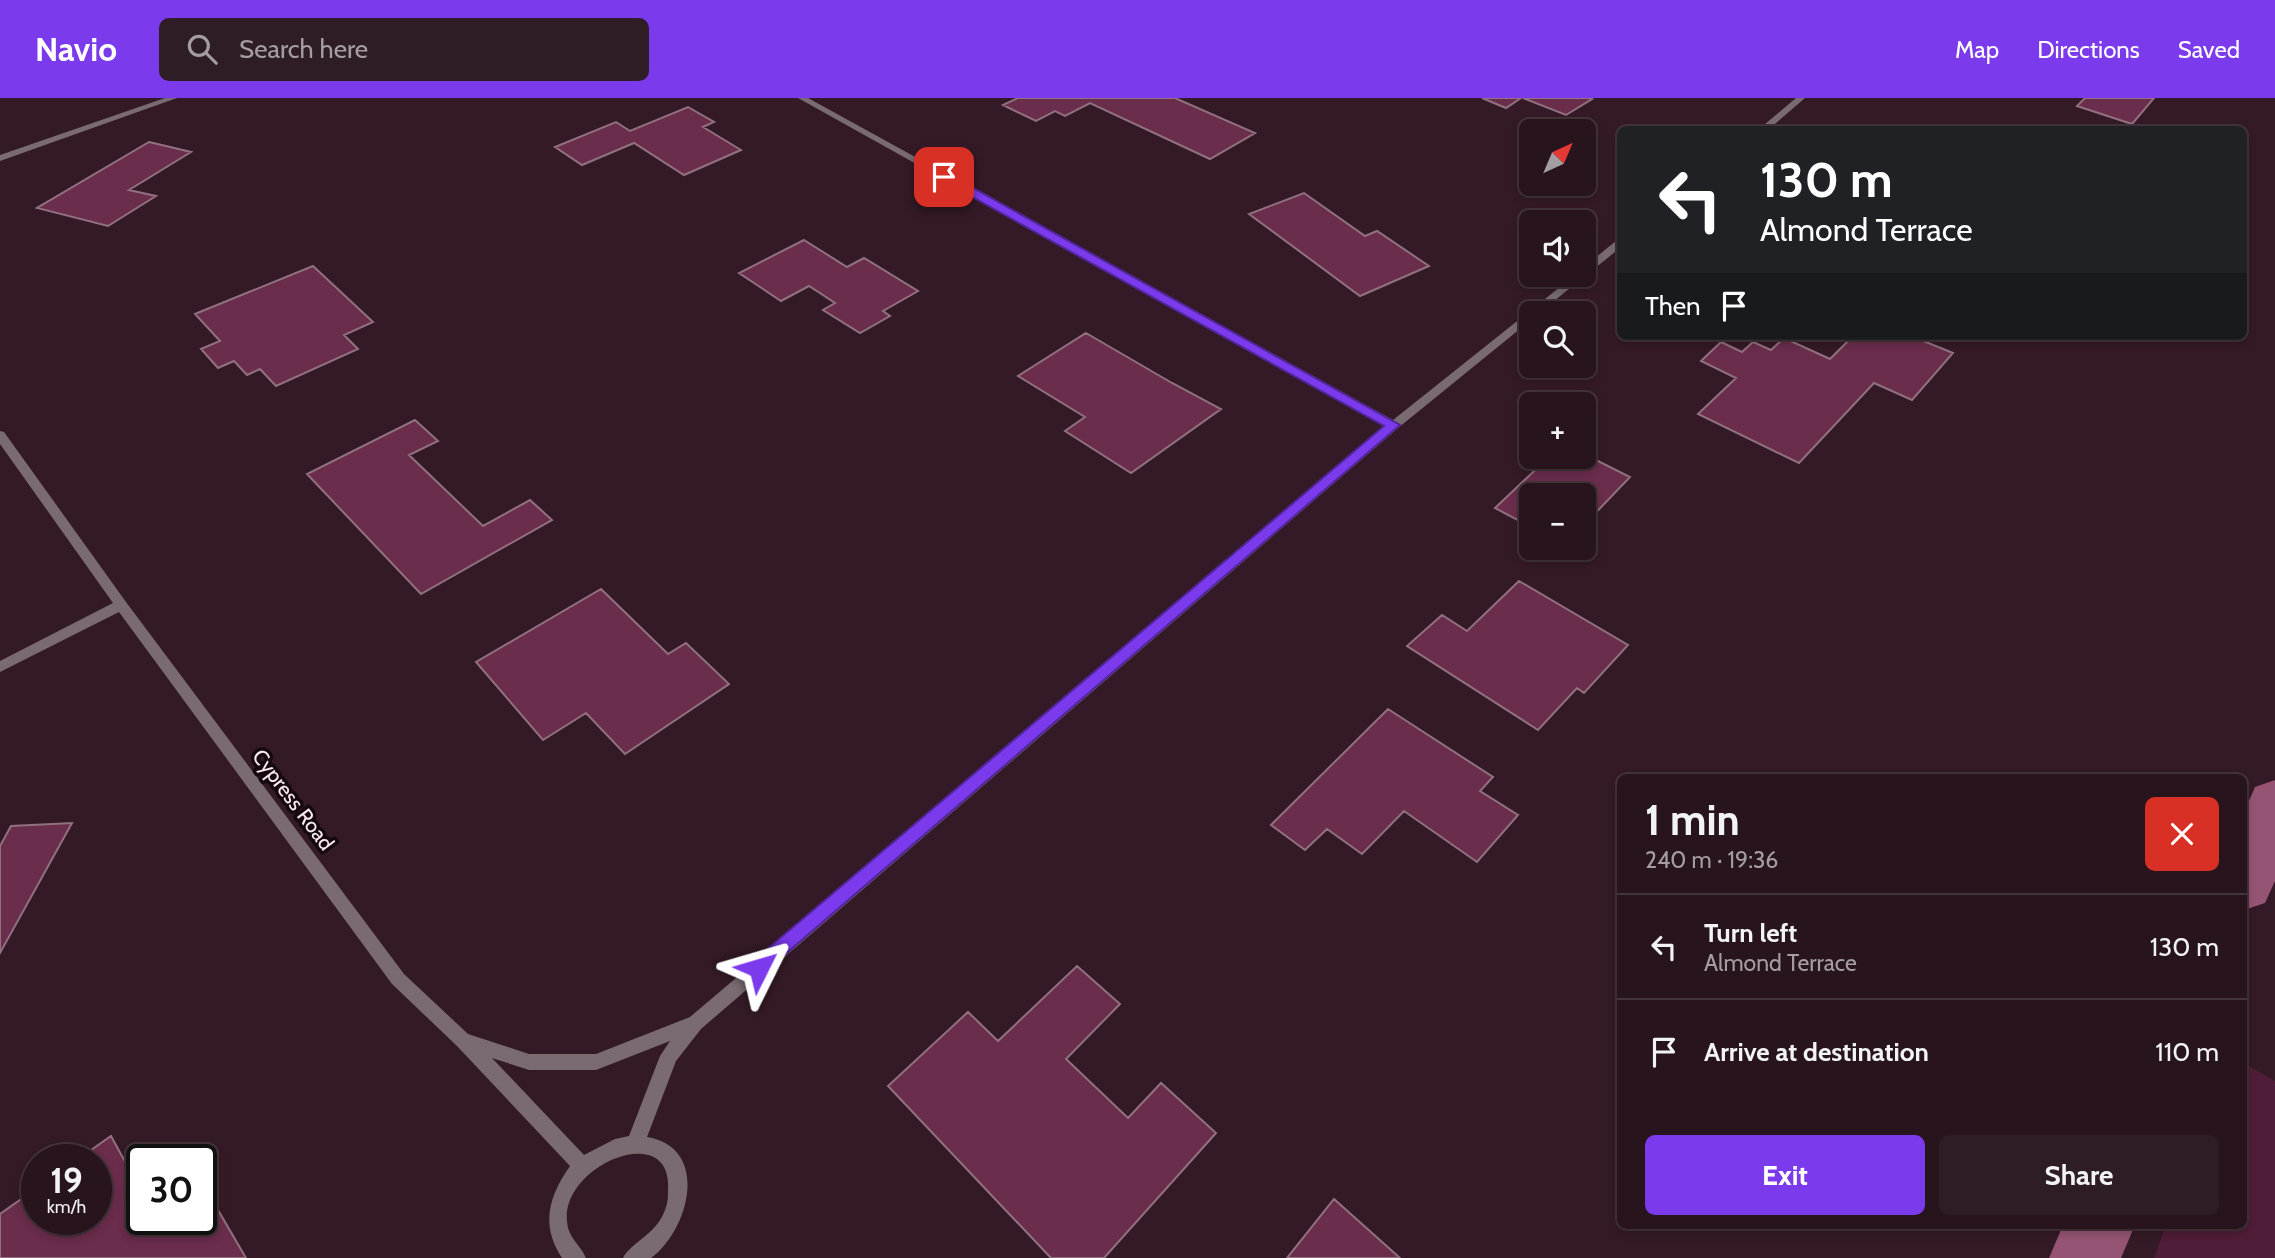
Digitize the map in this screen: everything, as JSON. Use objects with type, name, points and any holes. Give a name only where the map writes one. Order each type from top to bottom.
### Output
[{"type":"street","points":[[0,158],[173,98]]},
{"type":"street","points":[[802,98],[1394,425]]},
{"type":"street","points":[[1767,126],[1801,98]]},
{"type":"street","points":[[1596,263],[1617,245]]},
{"type":"street","points":[[1548,301],[1566,287]]},
{"type":"street","points":[[636,1143],[669,1056],[695,1023],[1394,425],[1519,324]]},
{"type":"street","name":"Cypress Road","points":[[0,435],[121,605],[398,979],[463,1040],[581,1166]]},
{"type":"street","points":[[0,667],[121,605]]},
{"type":"street","points":[[463,1040],[528,1062],[596,1062],[695,1023]]},
{"type":"street","points":[[576,1258],[561,1239],[556,1221],[568,1182],[581,1166],[608,1149],[636,1143],[653,1147],[668,1157],[677,1172],[680,1191],[674,1214],[663,1234],[643,1256]]},
{"type":"shaded area","points":[[2247,1065],[2275,1081],[2275,1258],[2154,1258],[2165,1229],[2247,1229]]},
{"type":"building","points":[[1018,98],[1175,98],[1255,133],[1210,159],[1090,103],[1065,116],[1055,111],[1036,121],[1003,105]]},
{"type":"building","points":[[1482,98],[1521,98],[1506,108]]},
{"type":"building","points":[[1523,98],[1590,98],[1592,99],[1566,115]]},
{"type":"building","points":[[2085,98],[2154,98],[2132,124],[2077,106]]},
{"type":"building","points":[[688,107],[714,122],[703,127],[741,150],[684,175],[634,143],[582,165],[555,147],[616,122],[630,131]]},
{"type":"building","points":[[149,142],[191,152],[129,190],[156,196],[108,226],[37,208]]},
{"type":"building","points":[[1304,193],[1365,236],[1377,231],[1429,266],[1360,296],[1249,214]]},
{"type":"building","points":[[804,240],[847,267],[864,258],[918,291],[883,311],[890,316],[860,333],[823,310],[835,303],[809,286],[781,301],[739,273]]},
{"type":"building","points":[[313,266],[373,322],[344,335],[358,349],[276,386],[260,369],[247,375],[234,361],[218,368],[201,349],[220,341],[195,314]]},
{"type":"building","points":[[1086,333],[1221,409],[1131,473],[1065,431],[1085,417],[1018,376]]},
{"type":"building","points":[[1782,340],[1788,340],[1830,359],[1849,340],[1921,340],[1953,353],[1912,400],[1874,383],[1799,463],[1698,414],[1736,378],[1701,361],[1721,342],[1742,352],[1753,342],[1771,350]]},
{"type":"building","points":[[415,420],[438,441],[409,455],[483,526],[530,500],[552,520],[421,594],[307,474]]},
{"type":"building","points":[[1596,460],[1630,477],[1596,512],[1596,483],[1521,483],[1536,469],[1596,469]]},
{"type":"building","points":[[1519,485],[1519,521],[1495,508]]},
{"type":"building","points":[[1519,581],[1628,645],[1584,693],[1577,688],[1538,730],[1407,646],[1442,615],[1467,631]]},
{"type":"building","points":[[601,589],[668,654],[686,643],[729,684],[625,754],[586,713],[543,740],[476,662]]},
{"type":"building","points":[[1388,709],[1493,777],[1480,791],[1518,815],[1477,862],[1404,811],[1362,854],[1327,829],[1305,850],[1271,825]]},
{"type":"building","points":[[72,823],[0,953],[0,846],[11,826]]},
{"type":"building","points":[[1077,966],[1120,1004],[1066,1059],[1128,1118],[1161,1083],[1216,1133],[1104,1258],[1051,1258],[888,1086],[968,1012],[998,1041]]},
{"type":"building","points":[[111,1136],[126,1164],[126,1235],[217,1235],[218,1210],[246,1258],[0,1258],[0,1214],[21,1199],[21,1235],[112,1235],[112,1144],[100,1144]]},
{"type":"building","points":[[1334,1199],[1400,1258],[1287,1258]]},
{"type":"waterway","points":[[2247,876],[2275,804]]},
{"type":"waterway","points":[[2085,1258],[2097,1229]]},
{"type":"route","points":[[759,968],[1394,425],[944,177]]}]
